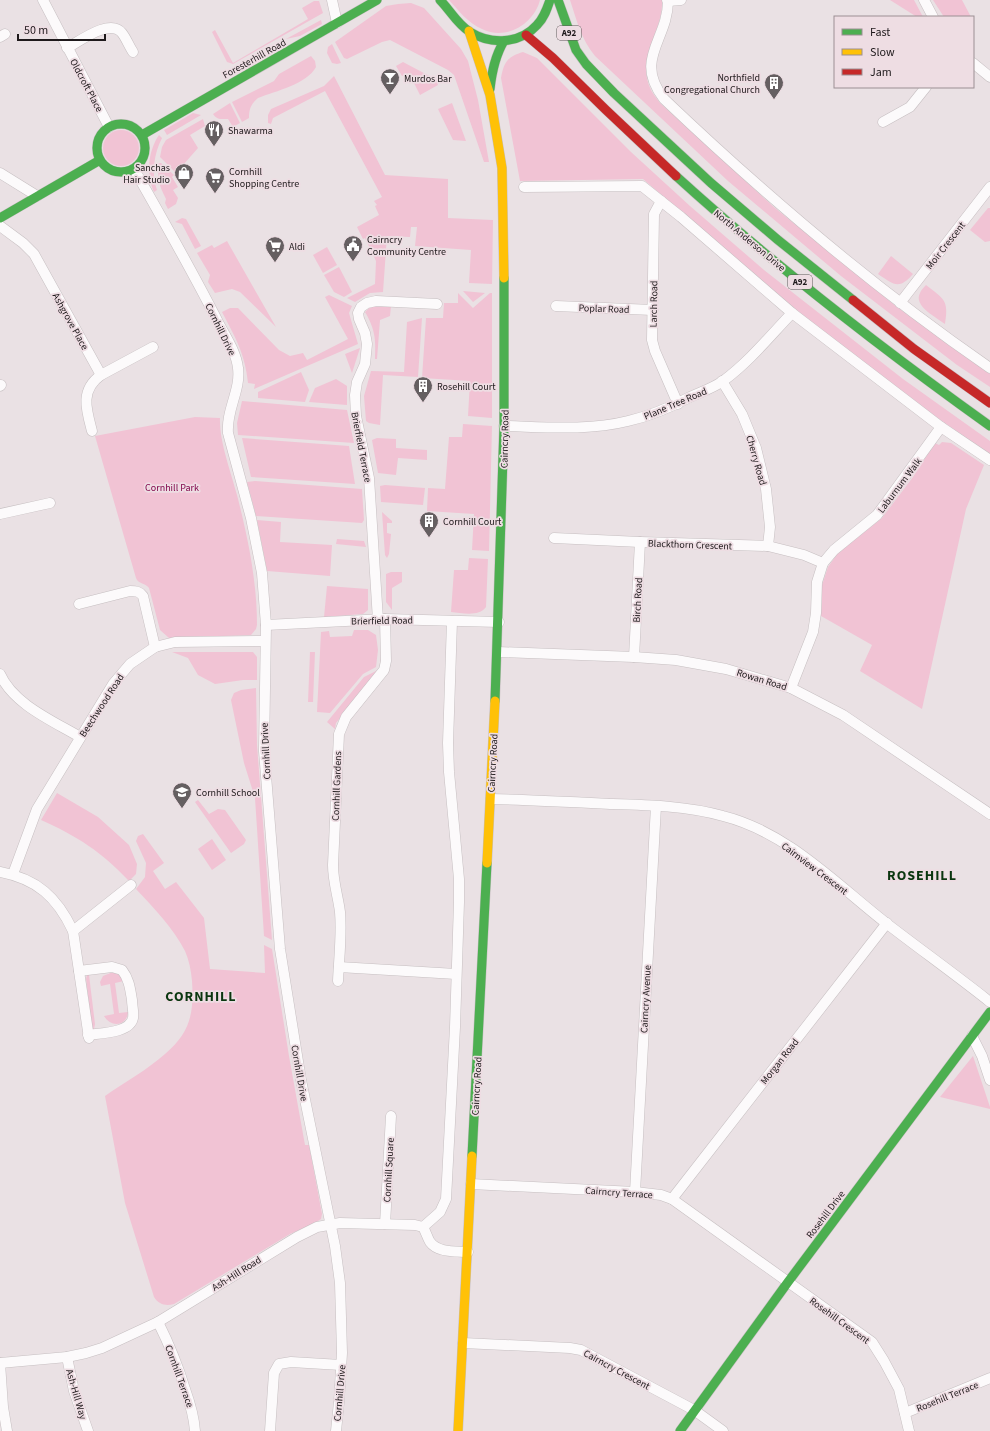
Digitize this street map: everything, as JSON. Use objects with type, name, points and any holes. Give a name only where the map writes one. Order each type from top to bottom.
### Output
[{"type":"street","name":"Oldcroft Place","points":[[43,0],[109,127]]},
{"type":"street","points":[[332,0],[338,23]]},
{"type":"street","name":"Foresterhill Road","points":[[142,135],[376,0]]},
{"type":"street","points":[[440,0],[469,31],[482,38],[504,41],[526,35],[535,28],[548,11],[550,0]]},
{"type":"street","name":"North Anderson Drive","points":[[558,0],[576,50],[593,72],[626,104],[711,182],[778,240],[914,349],[990,404]]},
{"type":"street","points":[[681,0],[668,1],[666,22],[652,54],[651,65],[653,79],[657,90],[664,99],[730,161],[900,303],[990,368]]},
{"type":"street","points":[[924,0],[932,16]]},
{"type":"street","points":[[67,48],[101,29],[109,27],[116,28],[122,33],[133,52]]},
{"type":"street","name":"Cairncry Road","points":[[458,1431],[472,1184],[498,652],[504,426],[502,168],[490,95],[469,31]]},
{"type":"street","name":"North Anderson Drive","points":[[526,35],[557,61],[621,125],[682,181],[778,264],[906,365],[990,426]]},
{"type":"street","name":"Cairncry Road","points":[[490,95],[491,72],[495,55],[504,41]]},
{"type":"street","points":[[974,64],[990,77]]},
{"type":"street","points":[[883,122],[910,107],[925,88]]},
{"type":"street","points":[[118,124],[127,124],[135,128],[142,135],[146,150],[140,164],[134,169],[125,172],[116,172],[107,168],[100,160],[97,151],[98,142],[102,133],[109,127],[118,124]]},
{"type":"street","points":[[0,218],[100,160]]},
{"type":"street","name":"Cornhill Drive","points":[[134,169],[234,353],[238,367],[238,381],[228,416],[227,425],[251,518],[262,573],[266,626],[264,751],[280,949],[301,1080],[330,1224],[340,1283],[342,1365],[336,1431]]},
{"type":"street","points":[[0,173],[37,196]]},
{"type":"street","points":[[524,187],[642,186],[792,313],[941,427],[990,460]]},
{"type":"street","name":"Moir Crescent","points":[[900,303],[989,193]]},
{"type":"street","name":"Larch Road","points":[[661,201],[654,214],[652,340],[655,352],[678,404]]},
{"type":"street","name":"Ashgrove Place","points":[[0,226],[23,243],[34,254],[101,375]]},
{"type":"street","name":"Brierfield Terrace","points":[[382,620],[369,478],[355,408],[357,382],[365,364],[367,344],[358,313],[361,307],[367,303],[376,301],[437,304]]},
{"type":"street","name":"Poplar Road","points":[[556,306],[653,310]]},
{"type":"street","name":"Plane Tree Road","points":[[504,426],[573,428],[599,426],[627,422],[653,414],[678,404],[722,381],[757,350],[792,313]]},
{"type":"street","points":[[92,431],[86,399],[88,388],[94,380],[101,375],[153,347]]},
{"type":"street","name":"Cherry Road","points":[[722,381],[742,414],[756,448],[766,488],[770,527],[768,546]]},
{"type":"street","name":"Laburnum Walk","points":[[792,688],[813,632],[818,582],[823,564],[834,550],[877,515],[941,427]]},
{"type":"street","points":[[0,514],[50,503]]},
{"type":"street","name":"Blackthorn Crescent","points":[[554,538],[768,546],[804,555],[823,564]]},
{"type":"street","name":"Birch Road","points":[[634,657],[640,542]]},
{"type":"street","points":[[79,604],[130,591],[141,593],[155,647]]},
{"type":"street","name":"Brierfield Road","points":[[266,626],[382,620],[499,622]]},
{"type":"street","name":"Cornhill Gardens","points":[[338,981],[340,910],[333,877],[339,734],[346,717],[384,670],[386,661],[382,620]]},
{"type":"street","points":[[452,621],[448,743],[449,772],[459,879],[446,1199],[440,1212],[423,1227],[431,1243],[435,1247],[446,1250],[468,1252]]},
{"type":"street","name":"Beechwood Road","points":[[13,874],[37,809],[113,684],[130,664],[155,647],[175,642],[265,641]]},
{"type":"street","name":"Rowan Road","points":[[498,652],[676,660],[726,669],[792,688],[843,715],[990,814]]},
{"type":"street","points":[[0,674],[9,689],[19,700],[80,737]]},
{"type":"street","name":"Cairnview Crescent","points":[[491,799],[656,806],[696,810],[723,816],[750,825],[804,857],[990,1002]]},
{"type":"street","name":"Cairncry Avenue","points":[[635,1192],[656,806]]},
{"type":"street","points":[[0,872],[13,874],[33,883],[46,892],[57,903],[66,916],[73,931],[79,971],[89,1037],[120,1030],[130,1025],[134,1013],[129,980],[126,974],[117,967],[79,971]]},
{"type":"street","points":[[73,931],[131,885]]},
{"type":"street","name":"Morgan Road","points":[[672,1200],[887,923]]},
{"type":"street","points":[[339,967],[456,974]]},
{"type":"street","name":"Rosehill Drive","points":[[680,1431],[788,1282],[990,1012]]},
{"type":"street","points":[[972,1036],[982,1056],[990,1080]]},
{"type":"street","name":"Cornhill Square","points":[[385,1224],[392,1116]]},
{"type":"street","name":"Cairncry Terrace","points":[[472,1184],[635,1192],[661,1195],[672,1200],[788,1282]]},
{"type":"street","name":"Ash-Hill Road","points":[[0,1363],[67,1357],[102,1348],[158,1322],[296,1236],[308,1231],[330,1224],[349,1222],[408,1224],[423,1227]]},
{"type":"street","name":"Rosehill Crescent","points":[[788,1282],[872,1342],[899,1389],[910,1431]]},
{"type":"street","name":"Cornhill Terrace","points":[[158,1322],[179,1370],[194,1419],[195,1431]]},
{"type":"street","name":"Cairncry Crescent","points":[[463,1343],[570,1348],[581,1350],[694,1410],[723,1431]]},
{"type":"street","name":"Ash-Hill Way","points":[[67,1357],[74,1391],[88,1431]]},
{"type":"street","points":[[270,1431],[274,1373],[279,1364],[291,1362],[342,1365]]},
{"type":"street","points":[[0,1363],[2,1421],[7,1431]]},
{"type":"street","name":"Rosehill Terrace","points":[[905,1413],[990,1378]]},
{"type":"green space","points":[[449,0],[540,0],[537,9],[525,23],[518,28],[500,33],[482,29],[472,23]]},
{"type":"green space","points":[[570,0],[662,0],[659,23],[651,45],[646,67],[647,78],[651,90],[660,103],[775,208],[897,307],[990,374],[990,387],[957,365],[841,276],[728,181],[595,56],[586,43]]},
{"type":"green space","points":[[890,0],[914,0],[922,16],[915,16]]},
{"type":"green space","points":[[933,0],[962,0],[970,16],[943,16]]},
{"type":"green space","points":[[314,1],[319,1],[323,13],[233,64],[227,62],[212,32],[215,30],[233,63],[308,19],[302,8]]},
{"type":"green space","points":[[411,3],[424,8],[461,49],[468,61],[478,100],[489,162],[484,162],[454,75],[448,70],[390,40],[382,42],[347,59],[344,58],[335,42],[386,6]]},
{"type":"green space","points":[[321,20],[322,24],[300,36],[286,39]]},
{"type":"green space","points":[[332,44],[341,63],[332,63],[327,53],[328,47]]},
{"type":"green space","points":[[523,52],[537,58],[631,152],[690,206],[764,270],[903,379],[990,441],[990,454],[908,397],[828,336],[743,266],[643,179],[520,181],[501,78],[503,68],[507,61],[513,56]]},
{"type":"green space","points":[[311,56],[315,61],[316,67],[312,73],[306,78],[290,86],[258,98],[251,107],[249,118],[242,122],[232,102],[274,81],[279,74]]},
{"type":"green space","points":[[403,62],[437,80],[438,85],[420,95],[409,73],[402,76],[396,66]]},
{"type":"green space","points":[[334,76],[385,175],[448,179],[448,218],[493,220],[492,284],[469,283],[471,250],[415,246],[417,227],[411,227],[410,237],[387,236],[383,292],[370,293],[355,302],[347,298],[375,284],[376,261],[365,238],[363,239],[357,227],[379,215],[375,206],[377,205],[374,201],[382,197],[325,91],[273,118],[271,124],[268,123],[268,115],[271,109],[324,86]]},
{"type":"green space","points":[[230,103],[240,123],[233,127],[228,119],[218,118],[213,114]]},
{"type":"green space","points":[[452,103],[466,141],[453,140],[438,109]]},
{"type":"green space","points":[[193,113],[201,115],[167,135],[164,130]]},
{"type":"green space","points":[[203,119],[205,126],[190,135],[198,148],[176,173],[160,157],[162,147],[166,140]]},
{"type":"green space","points":[[125,130],[134,135],[138,141],[138,155],[134,161],[125,166],[117,166],[108,161],[104,155],[103,144],[108,135],[114,131]]},
{"type":"green space","points":[[159,135],[162,138],[155,157],[154,178],[157,190],[154,192],[151,185],[149,163],[152,148]]},
{"type":"green space","points":[[159,163],[161,163],[174,175],[172,177],[178,187],[173,190],[178,198],[176,204],[168,209],[165,203],[166,199],[159,182]]},
{"type":"green space","points":[[988,208],[990,208],[990,241],[985,242],[970,230]]},
{"type":"green space","points":[[182,218],[186,219],[201,246],[195,249],[182,224],[175,222]]},
{"type":"green space","points":[[227,241],[276,327],[240,292],[232,289],[215,293],[208,282],[210,275],[197,253],[212,245],[214,248]]},
{"type":"green space","points":[[327,247],[337,265],[323,273],[313,255]]},
{"type":"green space","points":[[891,256],[913,274],[900,284],[892,283],[878,274]]},
{"type":"green space","points":[[339,267],[352,292],[344,297],[334,292],[324,275]]},
{"type":"green space","points":[[926,285],[944,301],[946,310],[945,324],[922,307],[919,298],[920,293]]},
{"type":"green space","points":[[463,291],[485,293],[473,302]]},
{"type":"green space","points":[[458,293],[473,308],[490,293],[492,293],[492,418],[468,416],[470,381],[422,378],[426,318],[443,318],[444,303],[458,303]]},
{"type":"green space","points":[[329,295],[352,306],[349,313],[358,344],[254,389],[255,384],[248,383],[247,372],[242,354],[222,312],[230,308],[238,308],[279,350],[290,356],[303,353],[307,360],[348,339],[325,297]]},
{"type":"green space","points":[[391,306],[390,316],[380,320],[377,359],[375,359],[374,334],[365,312],[370,307]]},
{"type":"green space","points":[[422,318],[418,377],[383,375],[380,425],[369,423],[366,421],[364,396],[371,371],[404,372],[407,322]]},
{"type":"green space","points":[[360,348],[352,373],[345,354]]},
{"type":"green space","points":[[301,372],[309,390],[305,402],[258,398],[258,392]]},
{"type":"green space","points":[[336,379],[347,386],[347,405],[309,402],[315,388]]},
{"type":"green space","points":[[242,401],[347,410],[354,443],[238,435],[237,423]]},
{"type":"green space","name":"Cornhill Park","points":[[195,417],[220,418],[223,446],[241,511],[254,576],[257,625],[256,629],[251,635],[169,638],[160,630],[149,588],[136,578],[95,436]]},
{"type":"green space","points":[[463,424],[492,426],[489,551],[472,550],[474,514],[427,511],[428,488],[445,489],[449,437],[462,437]]},
{"type":"green space","points":[[242,438],[349,446],[355,484],[251,477]]},
{"type":"green space","points":[[377,438],[396,439],[396,448],[427,450],[427,460],[398,458],[396,475],[378,473],[372,440]]},
{"type":"green space","points":[[942,442],[951,443],[984,465],[966,509],[922,709],[860,671],[872,645],[821,616],[822,585],[828,567],[838,553],[882,518],[913,477],[935,443],[939,445]]},
{"type":"green space","points":[[255,481],[362,489],[364,520],[362,523],[256,516],[247,482]]},
{"type":"green space","points":[[385,485],[425,488],[423,505],[381,502],[380,486]]},
{"type":"green space","points":[[382,512],[392,521],[392,523],[387,523],[387,533],[391,534],[389,554],[387,558],[385,555]]},
{"type":"green space","points":[[257,520],[281,522],[280,542],[332,545],[330,576],[267,571]]},
{"type":"green space","points":[[337,539],[364,541],[366,547],[336,544]]},
{"type":"green space","points":[[469,558],[488,559],[486,607],[475,613],[451,612],[454,570],[468,570]]},
{"type":"green space","points":[[391,572],[402,572],[402,582],[392,588],[392,610],[386,602],[386,574]]},
{"type":"green space","points":[[327,586],[368,589],[368,610],[363,614],[324,617]]},
{"type":"green space","points":[[354,630],[368,630],[376,635],[378,650],[376,667],[363,674],[330,713],[317,712],[321,632],[329,631],[330,637],[352,636]]},
{"type":"green space","points":[[172,652],[253,652],[257,657],[257,680],[243,680],[215,684],[198,675],[188,658]]},
{"type":"green space","points":[[310,652],[315,652],[313,702],[308,702]]},
{"type":"green space","points":[[378,670],[336,723],[335,729],[327,722],[364,677]]},
{"type":"green space","points":[[256,688],[257,745],[272,940],[264,936],[255,798],[244,763],[231,700],[234,693],[241,690]]},
{"type":"green space","points":[[57,793],[98,817],[129,845],[137,864],[136,874],[129,881],[99,853],[66,832],[41,820]]},
{"type":"green space","points":[[198,800],[209,814],[218,809],[225,810],[246,840],[244,844],[231,853],[195,802]]},
{"type":"green space","points":[[143,834],[164,863],[153,871],[165,889],[176,882],[204,918],[210,969],[265,973],[264,945],[272,949],[305,1145],[309,1145],[322,1214],[321,1219],[315,1223],[290,1234],[174,1304],[168,1305],[160,1303],[154,1297],[125,1203],[105,1096],[151,1065],[174,1046],[189,1021],[191,1012],[192,981],[190,965],[185,951],[169,926],[136,889],[145,877],[146,863],[136,841],[138,836]]},
{"type":"green space","points":[[212,839],[226,860],[212,870],[198,849]]},
{"type":"green space","points":[[113,972],[122,976],[124,981],[115,983],[119,1013],[128,1012],[125,1020],[118,1024],[114,1024],[107,1020],[104,1016],[114,1014],[110,984],[101,986],[100,982],[103,976]]},
{"type":"green space","points":[[87,975],[89,975],[95,1024],[94,1029],[92,1029],[86,979]]},
{"type":"green space","points":[[973,1056],[990,1107],[990,1109],[940,1097]]},
{"type":"traffic: fast","points":[[142,135],[377,0]]},
{"type":"traffic: fast","points":[[440,0],[465,29],[478,36],[496,41],[514,39],[530,31],[542,19],[550,0]]},
{"type":"traffic: fast","points":[[558,0],[576,50],[586,64],[614,93],[711,183],[778,240],[853,300]]},
{"type":"traffic: fast","points":[[490,89],[494,64],[504,41]]},
{"type":"traffic: fast","points":[[116,124],[126,124],[135,128],[141,134],[144,139],[145,148],[144,157],[135,168],[126,172],[116,172],[107,168],[101,162],[97,153],[97,143],[101,134],[107,128],[116,124]]},
{"type":"traffic: fast","points":[[0,218],[100,160]]},
{"type":"traffic: fast","points":[[676,176],[829,306],[990,426]]},
{"type":"traffic: fast","points":[[495,701],[504,426],[504,278]]},
{"type":"traffic: fast","points":[[472,1156],[487,863]]},
{"type":"traffic: fast","points":[[680,1431],[788,1282],[990,1012]]},
{"type":"traffic: slow","points":[[469,31],[490,95],[502,168],[504,278]]},
{"type":"traffic: slow","points":[[487,863],[495,701]]},
{"type":"traffic: slow","points":[[458,1431],[472,1156]]},
{"type":"traffic: jam","points":[[526,35],[553,58],[676,176]]},
{"type":"traffic: jam","points":[[853,300],[914,349],[990,403]]},
{"type":"place","name":"Murdos Bar","points":[[390,95]]},
{"type":"place","name":"Northfield Congregational Church","points":[[774,100]]},
{"type":"place","name":"Shawarma","points":[[214,147]]},
{"type":"place","name":"Sanchas Hair Studio","points":[[184,190]]},
{"type":"place","name":"Cornhill Shopping Centre","points":[[215,194]]},
{"type":"place","name":"Cairncry Community Centre","points":[[353,262]]},
{"type":"place","name":"Aldi","points":[[275,263]]},
{"type":"place","name":"Rosehill Court","points":[[423,403]]},
{"type":"place","name":"Cornhill Court","points":[[429,538]]},
{"type":"place","name":"Cornhill School","points":[[182,809]]},
{"type":"district","name":"ROSEHILL","points":[[922,875]]},
{"type":"district","name":"CORNHILL","points":[[201,996]]}]
